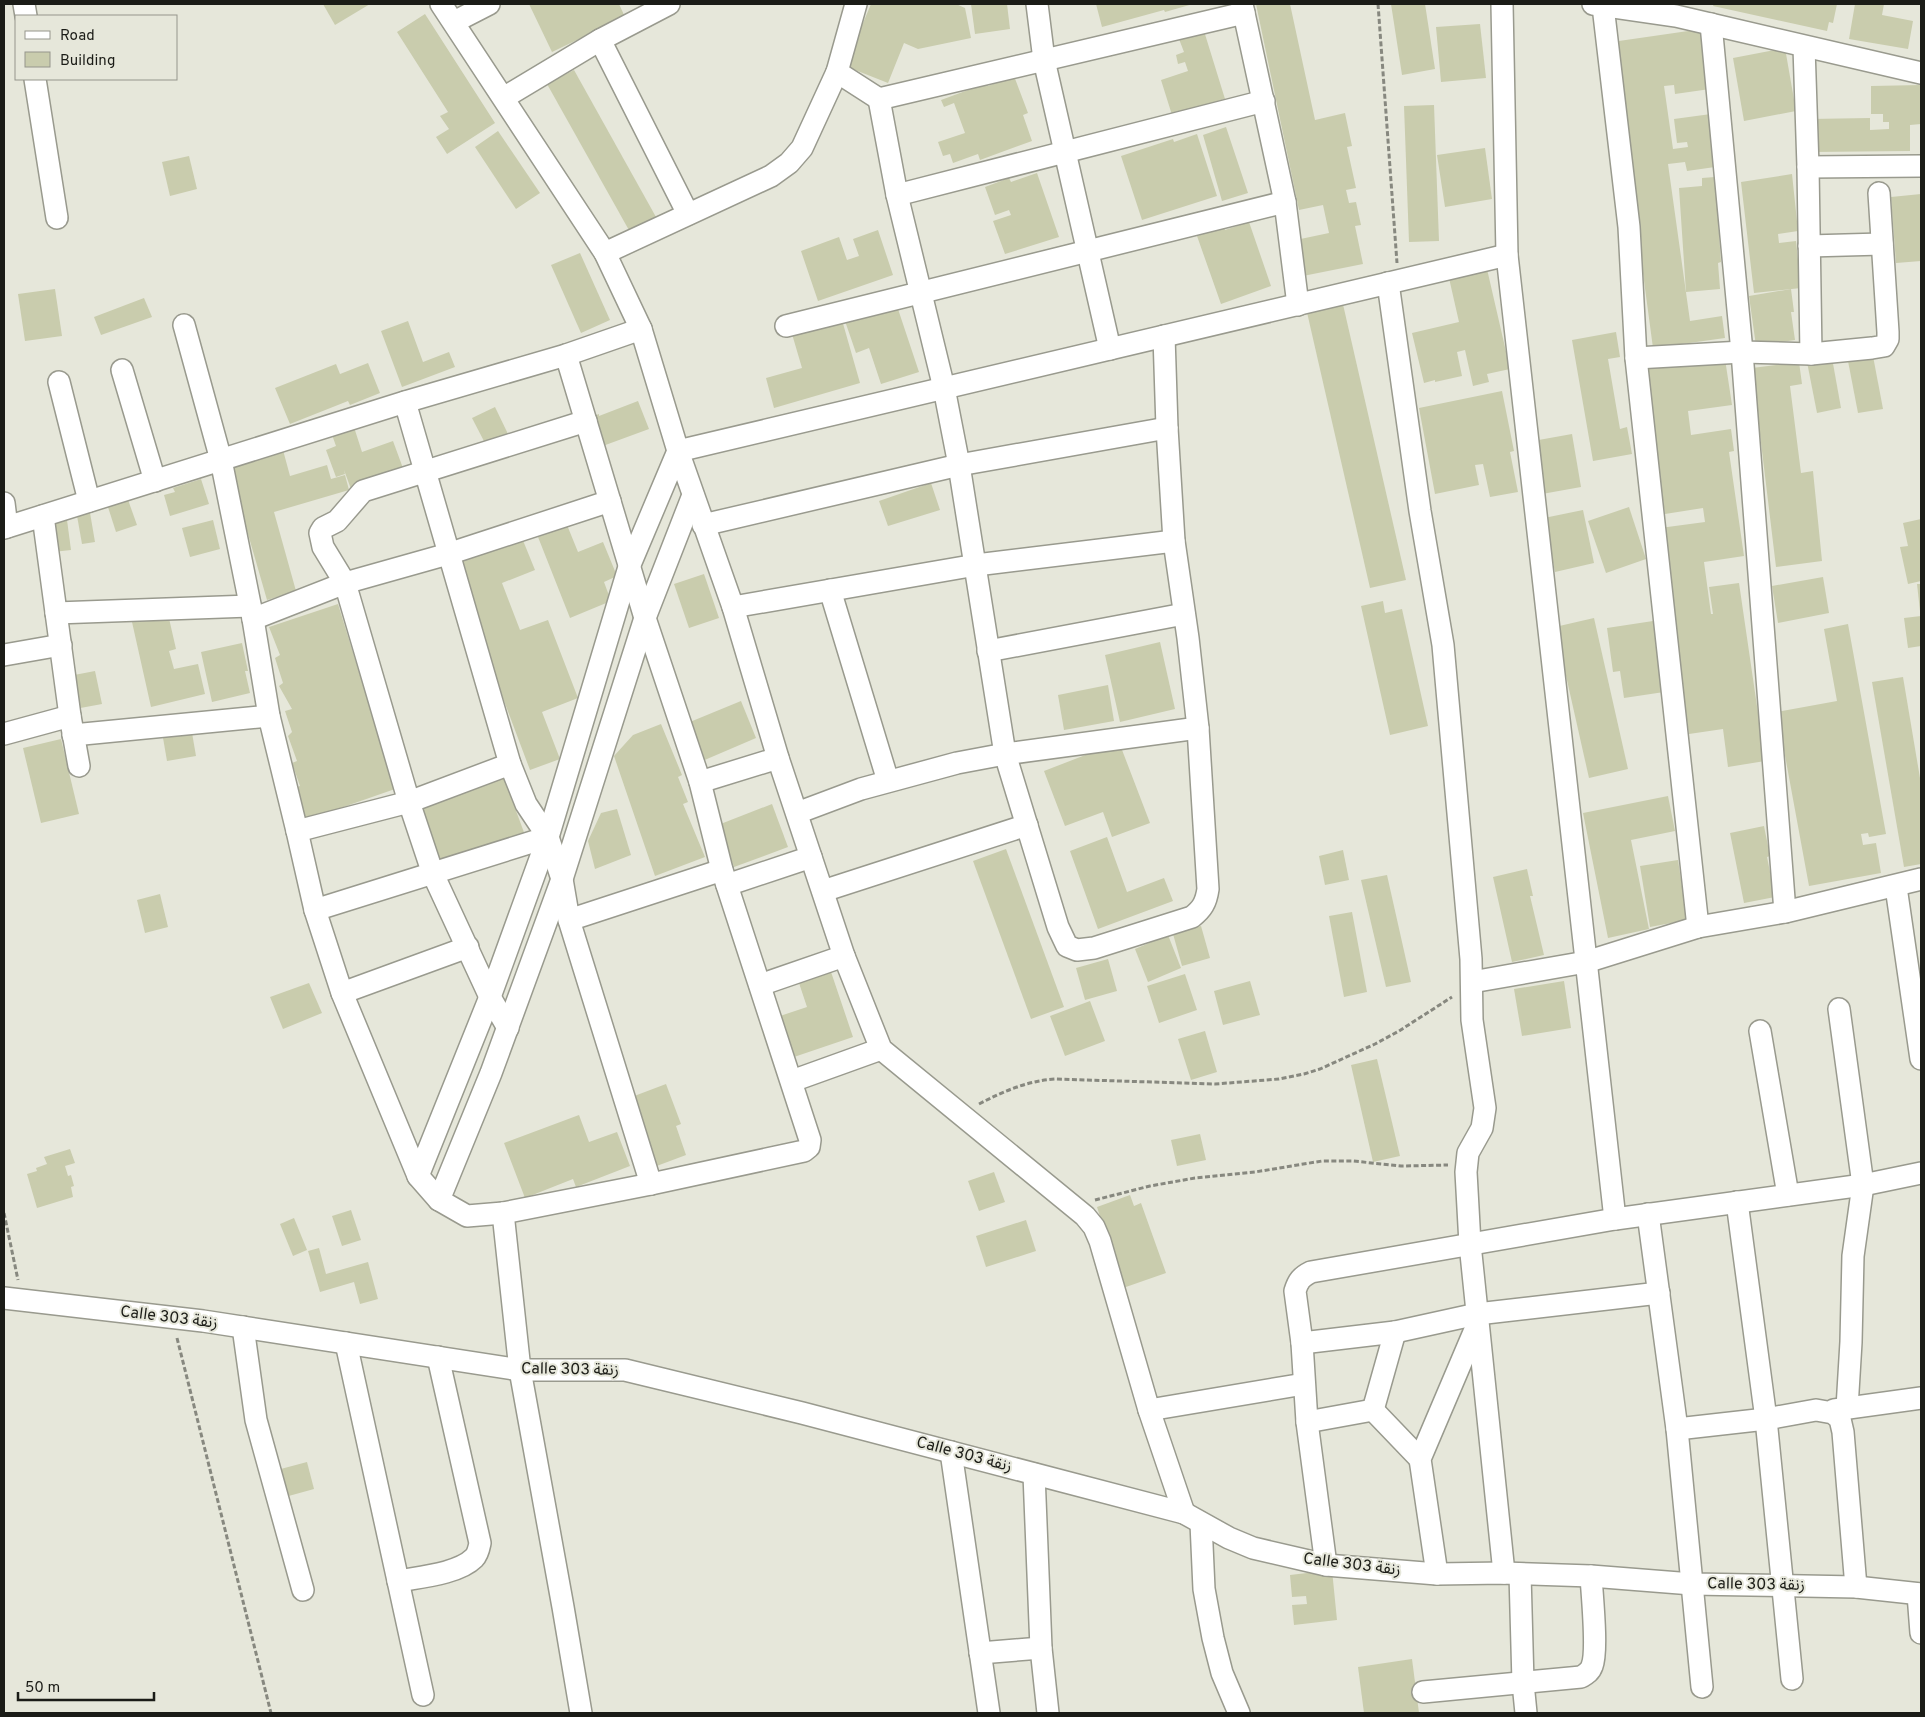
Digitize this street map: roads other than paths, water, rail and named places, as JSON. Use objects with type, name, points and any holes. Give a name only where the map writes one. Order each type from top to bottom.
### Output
[{"type":"street","points":[[441,4],[605,253],[641,329],[678,451],[732,607],[778,758],[824,891],[844,956],[881,1048],[1073,1206],[1088,1219],[1098,1235],[1149,1410],[1193,1518],[1213,1638],[1222,1673],[1239,1713]]},
{"type":"street","points":[[454,22],[489,4]]},
{"type":"street","points":[[504,98],[600,40],[669,4]]},
{"type":"street","points":[[605,253],[771,176],[789,163],[802,148],[837,72],[856,4]]},
{"type":"street","points":[[1037,4],[1044,60],[1110,349]]},
{"type":"street","points":[[1502,4],[1507,255],[1615,1219]]},
{"type":"street","points":[[1698,927],[1636,358],[1629,227],[1598,5],[1676,16],[1921,73]]},
{"type":"street","points":[[837,72],[879,99],[1044,60],[1243,9],[1285,202],[1298,305]]},
{"type":"street","points":[[1711,24],[1742,352],[1785,912]]},
{"type":"street","points":[[600,40],[688,214]]},
{"type":"street","points":[[1804,47],[1811,354]]},
{"type":"street","points":[[35,80],[57,218]]},
{"type":"street","points":[[879,99],[897,195],[944,388],[959,465],[1005,754],[1058,927],[1067,946],[1077,950],[1094,948],[1192,918],[1202,910],[1208,889],[1198,728],[1174,542],[1164,336]]},
{"type":"street","points":[[897,195],[1264,101]]},
{"type":"street","points":[[1808,167],[1921,166]]},
{"type":"street","points":[[1636,358],[1742,352],[1811,354],[1881,347],[1886,343],[1888,332],[1879,193]]},
{"type":"street","points":[[786,326],[1285,202]]},
{"type":"street","points":[[1809,246],[1882,244]]},
{"type":"street","points":[[678,451],[1507,255]]},
{"type":"street","points":[[1393,282],[1420,511],[1443,645],[1471,959],[1472,1020],[1485,1108],[1482,1128],[1468,1153],[1466,1166],[1470,1244],[1512,1573],[1526,1713]]},
{"type":"street","points":[[184,325],[221,460],[269,716],[315,910],[342,993],[418,1176],[439,1200],[467,1216],[503,1212],[651,1184],[804,1151],[809,1147],[810,1140],[725,878],[700,782],[645,618],[566,355]]},
{"type":"street","points":[[4,503],[5,527],[405,402],[566,355],[641,329]]},
{"type":"street","points":[[122,370],[155,481]]},
{"type":"street","points":[[59,382],[89,501]]},
{"type":"street","points":[[405,402],[510,764],[526,804],[548,837],[562,879],[569,920],[651,1184]]},
{"type":"street","points":[[508,1028],[490,997],[433,874],[409,802],[345,583],[320,540],[320,533],[323,528],[336,521],[363,491],[586,421]]},
{"type":"street","points":[[703,525],[959,465],[1167,428]]},
{"type":"street","points":[[418,1176],[490,997],[548,837],[630,567],[678,451]]},
{"type":"street","points":[[439,1200],[491,1073],[562,879],[645,618],[693,495]]},
{"type":"street","points":[[56,613],[251,613],[345,583],[448,554],[610,501]]},
{"type":"street","points":[[43,516],[71,725],[79,766]]},
{"type":"street","points":[[732,607],[976,565],[1174,542]]},
{"type":"street","points":[[830,590],[888,781]]},
{"type":"street","points":[[988,650],[1184,614]]},
{"type":"street","points":[[4,655],[61,645]]},
{"type":"street","points":[[4,734],[71,725],[269,716]]},
{"type":"street","points":[[797,813],[888,781],[957,763],[1005,754],[1198,728]]},
{"type":"street","points":[[700,782],[778,758]]},
{"type":"street","points":[[297,830],[409,802],[510,764]]},
{"type":"street","points":[[824,891],[1027,825]]},
{"type":"street","points":[[315,910],[548,837]]},
{"type":"street","points":[[569,920],[811,857]]},
{"type":"street","points":[[1472,982],[1586,962],[1698,927],[1785,912],[1921,879]]},
{"type":"street","points":[[1896,886],[1921,1060]]},
{"type":"street","points":[[342,993],[468,947]]},
{"type":"street","points":[[760,985],[844,956]]},
{"type":"street","points":[[1839,1009],[1863,1185],[1853,1256],[1851,1342],[1836,1410],[1832,1413],[1840,1419],[1843,1432],[1856,1587]]},
{"type":"street","points":[[1760,1031],[1788,1195]]},
{"type":"street","points":[[792,1081],[881,1048]]},
{"type":"street","points":[[1326,1565],[1308,1422],[1302,1343],[1295,1291],[1300,1278],[1305,1275],[1470,1244],[1615,1219],[1863,1185],[1921,1173]]},
{"type":"street","points":[[1737,1202],[1766,1419],[1792,1679]]},
{"type":"street","points":[[503,1212],[520,1370],[581,1713]]},
{"type":"street","points":[[1648,1214],[1677,1429],[1702,1687]]},
{"type":"street","points":[[1302,1343],[1395,1332],[1478,1318],[1659,1293]]},
{"type":"street","name":"Calle 303 زنقة","points":[[13,1299],[243,1327],[520,1370],[625,1370],[951,1452],[1193,1518],[1229,1538],[1254,1548],[1326,1565],[1437,1574],[1512,1573],[1591,1576],[1692,1584],[1856,1587],[1920,1594]]},
{"type":"street","points":[[1437,1574],[1420,1459],[1478,1318]]},
{"type":"street","points":[[243,1327],[256,1420],[303,1590]]},
{"type":"street","points":[[1373,1410],[1395,1332]]},
{"type":"street","points":[[346,1343],[423,1696]]},
{"type":"street","points":[[398,1581],[440,1574],[459,1567],[474,1558],[480,1543],[438,1357]]},
{"type":"street","points":[[1149,1410],[1304,1384]]},
{"type":"street","points":[[1677,1429],[1921,1398]]},
{"type":"street","points":[[1373,1410],[1420,1459]]},
{"type":"street","points":[[1308,1422],[1373,1410]]},
{"type":"street","points":[[951,1452],[989,1713]]},
{"type":"street","points":[[1034,1474],[1041,1648],[1048,1713]]},
{"type":"street","points":[[1423,1692],[1581,1677],[1589,1673],[1593,1666],[1594,1649],[1591,1576]]},
{"type":"street","points":[[1920,1594],[1921,1634]]},
{"type":"street","points":[[980,1653],[1041,1648]]}]
